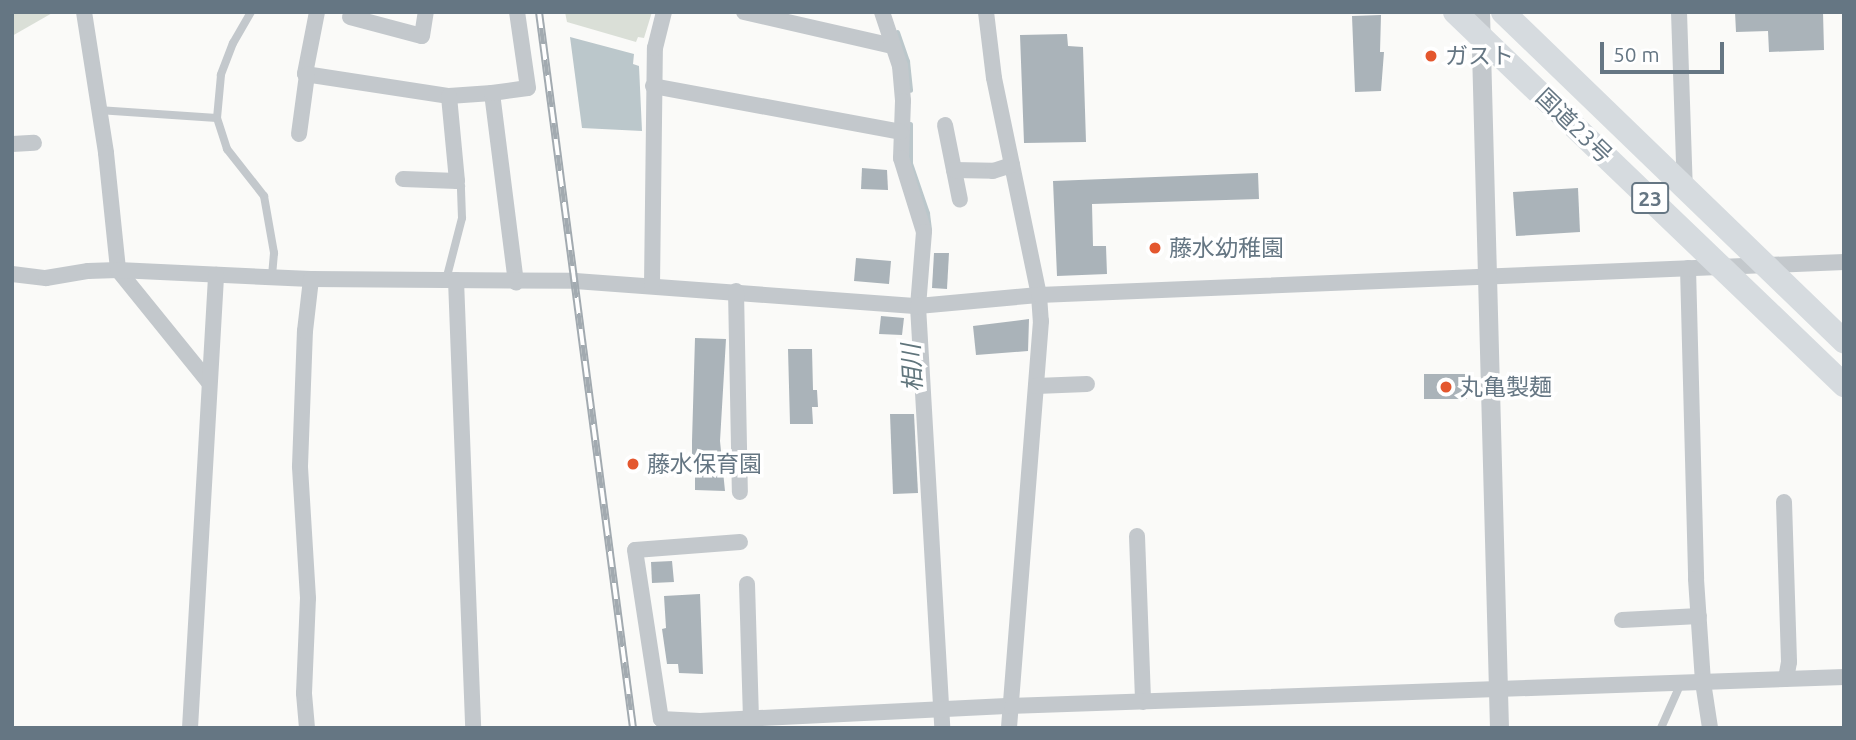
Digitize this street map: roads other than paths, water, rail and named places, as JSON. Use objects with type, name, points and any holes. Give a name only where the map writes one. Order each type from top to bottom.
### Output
[{"type":"highway","name":"国道23号","points":[[1455,12],[1480,24],[1720,266],[1844,385]]},
{"type":"highway","name":"国道23号","points":[[1503,12],[1844,341]]},
{"type":"street","points":[[84,12],[97,110],[106,153],[118,270],[208,381]]},
{"type":"street","points":[[299,134],[317,12]]},
{"type":"street","points":[[350,17],[422,36],[426,12]]},
{"type":"street","points":[[307,75],[449,96],[528,88],[517,12]]},
{"type":"street","points":[[652,285],[654,48],[664,12]]},
{"type":"street","points":[[744,12],[893,46]]},
{"type":"street","points":[[882,12],[901,79],[901,158],[924,232],[925,306],[947,710],[942,728]]},
{"type":"street","points":[[986,12],[994,78],[1039,295],[1041,321],[1009,728]]},
{"type":"street","points":[[1679,12],[1685,189]]},
{"type":"street","points":[[1480,24],[1499,728]]},
{"type":"street","points":[[653,86],[901,132]]},
{"type":"street","points":[[492,93],[516,282]]},
{"type":"street","points":[[403,179],[457,181],[449,96]]},
{"type":"street","points":[[945,125],[960,200]]},
{"type":"street","points":[[12,144],[34,143]]},
{"type":"street","points":[[954,170],[993,171],[1012,164]]},
{"type":"street","points":[[12,274],[46,278],[88,271],[118,270],[311,279],[575,281],[736,291],[814,303],[925,306],[1039,295],[1844,262]]},
{"type":"street","points":[[1688,268],[1699,616],[1703,682],[1710,728]]},
{"type":"street","points":[[190,728],[216,275]]},
{"type":"street","points":[[307,728],[304,693],[308,598],[300,466],[305,331],[311,279]]},
{"type":"street","points":[[451,280],[474,728]]},
{"type":"street","points":[[736,291],[740,492]]},
{"type":"street","points":[[1036,386],[1087,384]]},
{"type":"street","points":[[1784,502],[1789,662],[1786,679]]},
{"type":"street","points":[[1137,536],[1143,702]]},
{"type":"street","points":[[740,542],[635,550],[661,719],[700,724],[751,718],[1012,706],[1844,677]]},
{"type":"street","points":[[747,584],[751,718]]},
{"type":"street","points":[[1622,620],[1699,616]]},
{"type":"lane","points":[[251,12],[233,43],[221,75],[217,118],[222,139],[234,160],[264,196],[274,253],[272,277]]},
{"type":"lane","points":[[97,110],[217,118]]},
{"type":"lane","points":[[451,280],[462,218],[461,187],[457,181]]},
{"type":"lane","points":[[1661,728],[1681,683]]},
{"type":"waterway","name":"相川","points":[[897,32],[907,61],[910,90]]},
{"type":"waterway","name":"相川","points":[[910,124],[910,163],[927,213],[929,230]]},
{"type":"railway","points":[[539,12],[633,728]]},
{"type":"place","name":"ガスト","points":[[1431,56]]},
{"type":"place","name":"藤水幼稚園","points":[[1155,248]]},
{"type":"place","name":"丸亀製麺","points":[[1446,387]]},
{"type":"place","name":"藤水保育園","points":[[633,464]]}]
